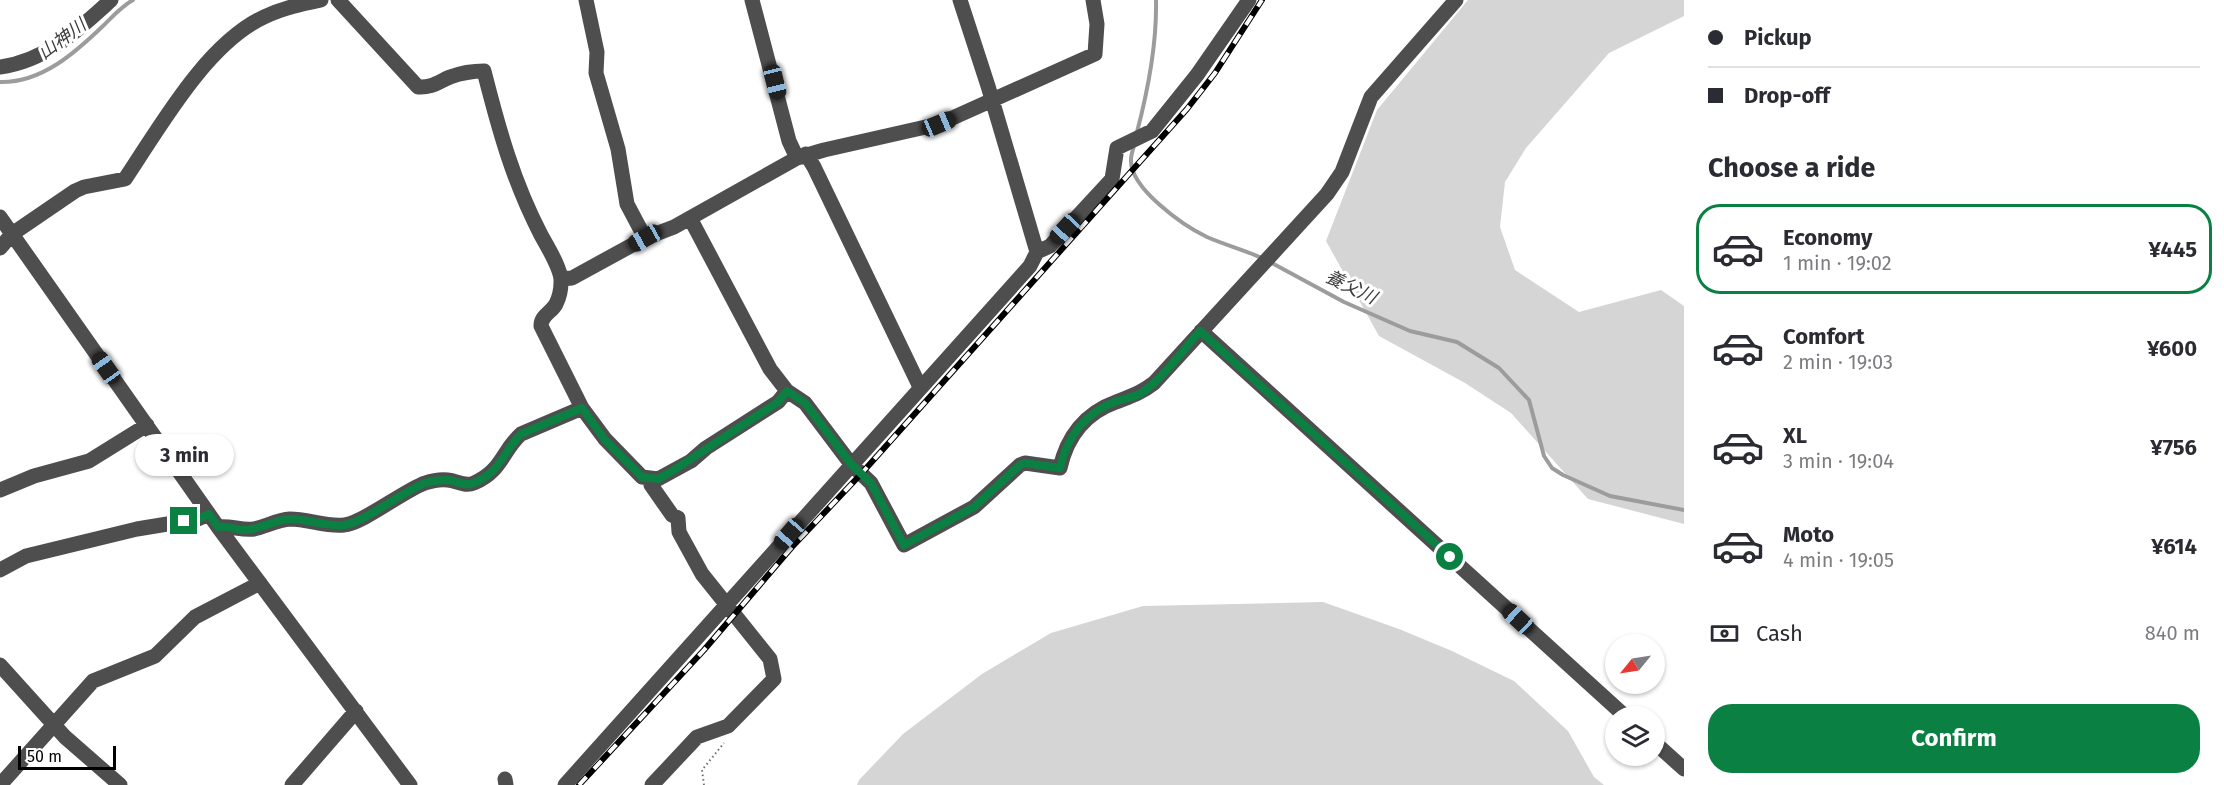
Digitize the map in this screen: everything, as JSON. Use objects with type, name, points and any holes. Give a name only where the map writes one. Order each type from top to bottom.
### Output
[{"type":"street","points":[[0,67],[10,66],[41,55],[74,34],[111,0]]},
{"type":"street","points":[[0,248],[12,234],[75,191],[125,179],[191,82],[225,44],[242,30],[262,17],[287,7],[321,0]]},
{"type":"street","points":[[338,0],[418,87],[430,88],[450,78],[473,71],[484,71],[505,153],[527,208],[552,255],[561,279],[555,305],[544,315],[541,326],[582,408],[612,447],[642,477],[650,480],[658,479],[691,461],[706,448],[778,402],[787,391]]},
{"type":"street","points":[[586,0],[597,52],[596,73],[618,149],[627,204],[645,238]]},
{"type":"street","points":[[752,0],[789,141],[814,166],[920,387]]},
{"type":"street","points":[[960,0],[1037,252]]},
{"type":"street","points":[[561,279],[572,278],[645,238],[674,227],[802,156],[939,124],[1095,54],[1097,24],[1092,0]]},
{"type":"street","points":[[565,785],[1030,266],[1037,252],[1050,246],[1112,179],[1117,148],[1152,131],[1197,75],[1249,0]]},
{"type":"street","points":[[690,218],[770,369],[787,391],[805,403],[851,464],[871,483],[904,545],[974,507],[1020,465],[1025,463],[1060,468],[1063,452],[1075,431],[1084,421],[1107,406],[1142,393],[1336,183],[1366,107],[1380,85],[1456,0]]},
{"type":"street","points":[[0,217],[214,521],[410,785]]},
{"type":"street","points":[[1200,331],[1614,706]]},
{"type":"street","points":[[0,570],[26,556],[137,529],[198,519],[214,521],[224,526],[243,530],[290,519],[345,526],[428,482],[448,480],[466,485],[474,483],[502,462],[513,441],[521,434],[582,408]]},
{"type":"street","points":[[0,490],[34,476],[89,461],[147,425]]},
{"type":"street","points":[[650,480],[651,485],[672,515],[678,518],[679,532],[702,574],[770,659],[774,679],[728,726],[697,737],[652,785]]},
{"type":"street","points":[[0,785],[93,681],[155,656],[195,617],[260,583]]},
{"type":"street","points":[[0,665],[53,725],[120,785]]},
{"type":"street","points":[[292,785],[356,711]]},
{"type":"street","points":[[1665,752],[1684,769]]},
{"type":"shaded area","points":[[1468,0],[1684,0],[1684,16],[1609,53],[1526,148],[1505,182],[1500,227],[1515,270],[1579,312],[1661,290],[1684,306],[1684,524],[1588,499],[1511,413],[1465,383],[1379,336],[1326,241],[1377,110]]},
{"type":"shaded area","points":[[1323,602],[1399,629],[1514,681],[1568,731],[1594,777],[1604,785],[857,785],[859,780],[903,734],[982,674],[1051,633],[1143,606]]},
{"type":"waterway","name":"山神川","points":[[0,82],[30,77],[57,64],[133,0]]},
{"type":"waterway","name":"養父川","points":[[1137,132],[1151,67],[1156,0]]},
{"type":"waterway","name":"養父川","points":[[1134,145],[1131,159],[1133,170],[1148,194],[1160,205],[1207,237],[1264,259]]},
{"type":"waterway","name":"養父川","points":[[1270,262],[1344,302],[1410,331],[1457,342],[1499,368],[1529,400],[1544,456],[1552,468],[1563,475],[1610,496],[1684,510]]},
{"type":"railway","points":[[579,785],[704,650],[792,547],[861,474],[1187,109],[1215,73],[1262,0]]},
{"type":"route","points":[[184,521],[198,519],[209,514],[218,527],[243,530],[290,519],[345,526],[428,482],[448,480],[466,485],[474,483],[493,471],[502,462],[513,441],[521,434],[582,408],[605,440],[642,477],[650,480],[658,479],[691,461],[706,448],[778,402],[787,391],[805,403],[851,464],[871,483],[904,545],[974,507],[1020,465],[1025,463],[1060,468],[1063,452],[1075,431],[1084,421],[1117,401],[1142,393],[1154,383],[1200,331],[1450,557]]}]
